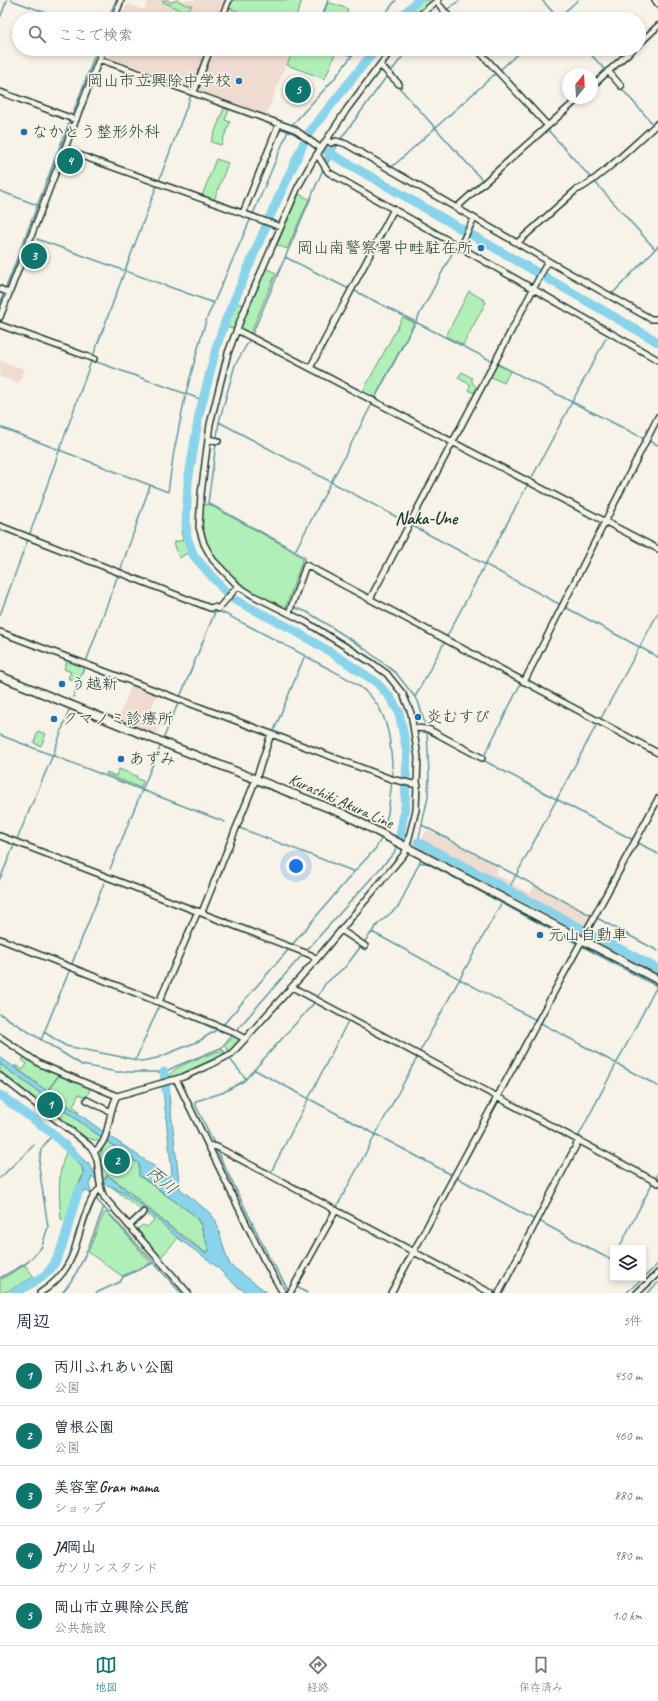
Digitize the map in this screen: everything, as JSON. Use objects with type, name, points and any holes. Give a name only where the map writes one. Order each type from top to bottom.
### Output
[{"type":"main road","name":"Kurashiki Akura Line","points":[[0,676],[344,814],[658,980]]},
{"type":"street","points":[[117,12],[121,0]]},
{"type":"street","points":[[224,12],[229,0]]},
{"type":"street","points":[[655,0],[658,4]]},
{"type":"street","points":[[424,12],[437,1],[445,12]]},
{"type":"street","points":[[646,37],[658,26]]},
{"type":"street","points":[[194,92],[207,56]]},
{"type":"street","points":[[0,1037],[40,1064],[116,1096],[176,1079],[228,1056],[316,960],[403,858],[408,847],[416,810],[418,757],[414,728],[408,704],[403,694],[387,674],[372,662],[289,613],[252,595],[238,586],[213,560],[204,544],[199,527],[210,424],[228,353],[237,330],[298,187],[320,148],[387,56]]},
{"type":"street","points":[[483,56],[548,126]]},
{"type":"street","points":[[598,80],[625,56]]},
{"type":"street","points":[[0,318],[4,291],[65,150],[72,119],[99,58],[194,92],[278,125],[290,128],[306,137],[320,148]]},
{"type":"street","points":[[380,65],[399,84]]},
{"type":"street","points":[[608,71],[621,86]]},
{"type":"street","points":[[0,92],[72,119]]},
{"type":"street","points":[[458,206],[572,104]]},
{"type":"street","points":[[518,241],[576,190],[582,188],[594,179],[658,123]]},
{"type":"street","points":[[243,213],[278,125]]},
{"type":"street","points":[[327,140],[331,143],[338,141],[458,206],[474,218],[518,241],[548,261],[651,319],[658,319]]},
{"type":"street","points":[[65,150],[281,226]]},
{"type":"street","points":[[317,154],[328,172],[658,360]]},
{"type":"street","points":[[310,368],[394,209]]},
{"type":"street","points":[[460,247],[474,218]]},
{"type":"street","points":[[370,599],[548,261]]},
{"type":"street","points":[[0,325],[93,358]]},
{"type":"street","points":[[237,330],[529,482],[604,523],[658,549]]},
{"type":"street","points":[[524,682],[658,417]]},
{"type":"street","points":[[208,439],[216,441]]},
{"type":"street","points":[[0,526],[210,608],[217,608],[238,586]]},
{"type":"street","points":[[289,613],[306,565],[658,753]]},
{"type":"street","points":[[0,632],[391,779],[418,785]]},
{"type":"street","points":[[414,728],[426,729],[482,758]]},
{"type":"street","points":[[159,1002],[256,779],[272,735]]},
{"type":"street","points":[[391,1293],[658,800]]},
{"type":"street","points":[[0,836],[311,955],[316,960]]},
{"type":"street","points":[[341,930],[363,945]]},
{"type":"street","points":[[0,939],[159,1002],[245,1039]]},
{"type":"street","points":[[292,987],[655,1181]]},
{"type":"street","points":[[0,1076],[82,1138],[95,1151],[97,1157],[100,1189],[106,1200],[188,1293]]},
{"type":"street","points":[[176,1079],[263,1258],[283,1293]]},
{"type":"street","points":[[95,1151],[103,1141],[116,1096]]},
{"type":"street","points":[[87,1100],[111,1112]]},
{"type":"street","points":[[499,1293],[578,1141]]},
{"type":"street","points":[[208,1145],[215,1146],[335,1212],[413,1251],[491,1293]]},
{"type":"street","points":[[40,1293],[55,1282],[64,1271],[74,1252],[80,1231],[93,1198],[100,1189]]},
{"type":"street","points":[[129,1226],[144,1212]]},
{"type":"street","points":[[293,1289],[335,1212]]},
{"type":"street","points":[[637,1293],[658,1274]]},
{"type":"shaded area","points":[[148,0],[227,0],[222,12],[123,12],[128,4],[144,10]]},
{"type":"shaded area","points":[[230,0],[303,0],[299,12],[226,12]]},
{"type":"shaded area","points":[[108,56],[204,56],[193,88]]},
{"type":"shaded area","name":"岡山市立興除中学校","points":[[209,56],[289,56],[266,115],[197,89]]},
{"type":"shaded area","points":[[67,152],[78,156],[73,170],[62,166]]},
{"type":"shaded area","points":[[0,361],[24,369],[19,383],[0,377]]},
{"type":"shaded area","points":[[132,684],[157,694],[146,722],[159,728],[157,735],[118,720]]},
{"type":"shaded area","points":[[427,830],[499,867],[495,874],[511,882],[509,886],[421,841]]},
{"type":"shaded area","points":[[513,884],[530,894],[534,886],[591,917],[585,929],[520,893],[511,887]]},
{"type":"green space","points":[[163,0],[168,0],[170,3],[177,0],[186,5],[192,5],[187,10],[180,10],[163,2]]},
{"type":"green space","points":[[231,0],[302,0],[298,12],[240,12],[229,8]]},
{"type":"green space","points":[[421,0],[429,0],[431,3],[420,12],[409,12]]},
{"type":"green space","points":[[328,2],[348,9],[347,12],[324,12]]},
{"type":"green space","points":[[290,56],[334,56],[325,79],[287,65]]},
{"type":"green space","points":[[224,108],[229,110],[225,120],[230,122],[221,145],[211,142]]},
{"type":"green space","points":[[216,159],[228,163],[214,200],[202,196]]},
{"type":"green space","points":[[299,194],[309,199],[287,249],[277,245]]},
{"type":"green space","points":[[265,268],[276,273],[250,334],[242,330],[240,327]]},
{"type":"green space","points":[[469,291],[486,302],[463,345],[446,336]]},
{"type":"green space","points":[[236,303],[244,305],[234,329],[226,326]]},
{"type":"green space","points":[[403,317],[414,323],[374,399],[362,393]]},
{"type":"green space","points":[[496,364],[510,371],[504,383],[491,377]]},
{"type":"green space","points":[[462,372],[472,378],[472,382],[477,388],[474,393],[468,390],[471,385],[458,378]]},
{"type":"green space","points":[[208,504],[281,544],[303,558],[285,609],[260,596],[235,580],[215,559],[208,547],[202,530],[202,505]]},
{"type":"green space","points":[[181,531],[184,531],[195,561],[193,561],[188,553],[179,558],[174,542],[183,540]]},
{"type":"green space","points":[[68,659],[85,665],[78,683],[68,678],[71,672],[64,669]]},
{"type":"green space","points":[[38,731],[46,734],[41,746],[34,743]]},
{"type":"green space","points":[[119,769],[137,776],[136,778],[143,781],[141,788],[106,774],[107,772],[116,776]]},
{"type":"green space","points":[[235,1035],[242,1039],[229,1052],[225,1046]]},
{"type":"green space","points":[[219,1051],[226,1055],[180,1075],[168,1077],[171,1073],[183,1065]]},
{"type":"green space","points":[[24,1057],[37,1065],[59,1074],[47,1091],[14,1066],[17,1066],[23,1070],[27,1064],[22,1060]]},
{"type":"green space","points":[[0,1064],[102,1138],[101,1142],[87,1138],[0,1072]]},
{"type":"green space","points":[[60,1074],[91,1087],[86,1098],[79,1094],[73,1106],[79,1111],[78,1113],[48,1091]]},
{"type":"green space","points":[[106,1141],[139,1164],[139,1176],[194,1215],[200,1224],[209,1250],[205,1252],[167,1224],[123,1186],[107,1175],[105,1179],[102,1177],[99,1158]]},
{"type":"green space","points":[[67,1150],[82,1167],[83,1174],[74,1194],[66,1222],[61,1219],[60,1175]]},
{"type":"green space","points":[[112,1187],[137,1202],[178,1238],[161,1257],[137,1229],[143,1225],[147,1227],[154,1220]]},
{"type":"green space","points":[[104,1213],[108,1213],[151,1263],[122,1276],[88,1252]]},
{"type":"green space","points":[[25,1265],[34,1277],[8,1291],[0,1293],[0,1280]]},
{"type":"water","points":[[334,144],[338,145],[326,166],[324,160],[327,155],[325,152],[326,149],[329,150]]},
{"type":"water","name":"丙川","points":[[0,1057],[108,1135],[170,1177],[172,1173],[163,1090],[164,1086],[168,1086],[180,1189],[210,1213],[216,1221],[230,1265],[268,1293],[247,1292],[239,1287],[217,1267],[178,1238],[134,1200],[115,1188],[104,1184],[104,1182],[92,1177],[89,1185],[91,1194],[85,1190],[76,1200],[73,1199],[84,1174],[82,1167],[67,1149],[69,1146],[87,1163],[88,1162],[96,1174],[105,1179],[107,1175],[181,1236],[205,1253],[209,1251],[201,1224],[194,1215],[139,1175],[139,1164],[0,1064]]},
{"type":"waterway","points":[[0,18],[7,0]]},
{"type":"waterway","points":[[11,0],[44,12]]},
{"type":"waterway","points":[[111,12],[116,0]]},
{"type":"waterway","points":[[324,12],[328,0]]},
{"type":"waterway","points":[[387,12],[396,0]]},
{"type":"waterway","points":[[406,12],[418,0]]},
{"type":"waterway","points":[[444,12],[460,0]]},
{"type":"waterway","points":[[542,0],[553,12]]},
{"type":"waterway","points":[[564,12],[578,0]]},
{"type":"waterway","points":[[72,116],[94,56]]},
{"type":"waterway","points":[[291,126],[334,79],[352,56]]},
{"type":"waterway","points":[[370,56],[308,134],[271,214],[225,322],[217,345],[199,415],[188,482],[186,523],[187,537],[194,556],[231,598],[290,628],[332,653],[376,682],[389,696],[399,712],[407,752],[405,807],[400,836]]},
{"type":"waterway","points":[[390,73],[403,56]]},
{"type":"waterway","points":[[501,69],[515,56]]},
{"type":"waterway","points":[[592,56],[606,71]]},
{"type":"waterway","points":[[392,167],[496,73]]},
{"type":"waterway","points":[[340,140],[387,76]]},
{"type":"waterway","points":[[396,84],[483,181]]},
{"type":"waterway","points":[[621,88],[653,124]]},
{"type":"waterway","points":[[159,181],[191,95]]},
{"type":"waterway","points":[[516,95],[544,126]]},
{"type":"waterway","points":[[215,103],[298,135]]},
{"type":"waterway","points":[[52,114],[64,119]]},
{"type":"waterway","points":[[0,303],[70,120]]},
{"type":"waterway","points":[[595,175],[653,124]]},
{"type":"waterway","points":[[547,129],[592,179]]},
{"type":"waterway","points":[[253,214],[288,131]]},
{"type":"waterway","points":[[341,138],[457,205]]},
{"type":"waterway","points":[[326,151],[658,342]]},
{"type":"waterway","points":[[289,605],[305,558],[292,549],[208,503],[219,422],[235,365],[250,339],[324,167]]},
{"type":"waterway","points":[[594,181],[655,249]]},
{"type":"waterway","points":[[29,536],[93,356],[157,185]]},
{"type":"waterway","points":[[0,191],[37,205]]},
{"type":"waterway","points":[[544,222],[576,193]]},
{"type":"waterway","points":[[460,207],[518,240]]},
{"type":"waterway","points":[[0,427],[168,492],[174,451],[186,393],[201,337],[207,318],[251,218]]},
{"type":"waterway","points":[[465,231],[469,224]]},
{"type":"waterway","points":[[37,239],[214,303]]},
{"type":"waterway","points":[[612,294],[658,246]]},
{"type":"waterway","points":[[374,400],[455,248]]},
{"type":"waterway","points":[[545,256],[561,265]]},
{"type":"waterway","points":[[285,257],[349,289]]},
{"type":"waterway","points":[[539,273],[545,262]]},
{"type":"waterway","points":[[601,288],[653,317]]},
{"type":"waterway","points":[[353,290],[572,402]]},
{"type":"waterway","points":[[530,481],[606,338]]},
{"type":"waterway","points":[[94,361],[203,400]]},
{"type":"waterway","points":[[367,400],[417,426]]},
{"type":"waterway","points":[[572,402],[645,439]]},
{"type":"waterway","points":[[295,551],[372,404]]},
{"type":"waterway","points":[[219,422],[408,523]]},
{"type":"waterway","points":[[649,441],[658,445]]},
{"type":"waterway","points":[[500,470],[539,490]]},
{"type":"waterway","points":[[446,638],[528,484]]},
{"type":"waterway","points":[[120,571],[150,486]]},
{"type":"waterway","points":[[553,619],[602,522]]},
{"type":"waterway","points":[[411,525],[561,605]]},
{"type":"waterway","points":[[0,615],[28,539]]},
{"type":"waterway","points":[[56,550],[117,575]]},
{"type":"waterway","points":[[73,697],[118,575],[131,580]]},
{"type":"waterway","points":[[218,605],[226,594]]},
{"type":"waterway","points":[[174,597],[215,613]]},
{"type":"waterway","points":[[293,607],[307,612],[361,646],[396,673],[418,701],[426,727]]},
{"type":"waterway","points":[[565,607],[658,657]]},
{"type":"waterway","points":[[218,611],[341,675],[368,693],[379,707],[387,726],[391,747],[393,778]]},
{"type":"waterway","points":[[180,697],[215,612]]},
{"type":"waterway","points":[[600,720],[658,613]]},
{"type":"waterway","points":[[415,697],[445,641]]},
{"type":"waterway","points":[[273,733],[305,655]]},
{"type":"waterway","points":[[517,680],[563,705]]},
{"type":"waterway","points":[[484,756],[521,683]]},
{"type":"waterway","points":[[164,737],[179,701]]},
{"type":"waterway","points":[[568,708],[646,749]]},
{"type":"waterway","points":[[17,839],[53,755],[69,710]]},
{"type":"waterway","points":[[506,894],[597,724]]},
{"type":"waterway","points":[[418,842],[428,797],[429,775],[427,731]]},
{"type":"waterway","points":[[0,735],[142,790],[160,747]]},
{"type":"waterway","points":[[481,759],[633,840]]},
{"type":"waterway","points":[[384,828],[388,813],[392,781]]},
{"type":"waterway","points":[[247,794],[252,783]]},
{"type":"waterway","points":[[110,869],[142,790],[225,822]]},
{"type":"waterway","points":[[422,825],[592,916]]},
{"type":"waterway","points":[[237,827],[353,871]]},
{"type":"waterway","points":[[401,834],[407,836]]},
{"type":"waterway","points":[[291,946],[376,848],[381,839]]},
{"type":"waterway","points":[[418,842],[658,969]]},
{"type":"waterway","points":[[637,842],[658,854]]},
{"type":"waterway","points":[[0,879],[15,843]]},
{"type":"waterway","points":[[422,851],[424,846]]},
{"type":"waterway","points":[[306,951],[394,853],[396,847]]},
{"type":"waterway","points":[[317,998],[325,984],[346,966],[378,924],[399,906],[420,861]]},
{"type":"waterway","points":[[420,863],[427,863],[658,987]]},
{"type":"waterway","points":[[71,966],[106,878]]},
{"type":"waterway","points":[[419,1053],[502,902]]},
{"type":"waterway","points":[[597,918],[658,951]]},
{"type":"waterway","points":[[372,932],[536,1020]]},
{"type":"waterway","points":[[222,1026],[289,949]]},
{"type":"waterway","points":[[0,1014],[82,1065],[117,1072],[164,1072],[221,1048],[303,954]]},
{"type":"waterway","points":[[41,1040],[70,969]]},
{"type":"waterway","points":[[577,1139],[657,986]]},
{"type":"waterway","points":[[293,991],[381,1037]]},
{"type":"waterway","points":[[215,1145],[195,1104],[196,1101],[222,1093],[244,1081],[314,1003]]},
{"type":"waterway","points":[[135,1061],[160,1004]]},
{"type":"waterway","points":[[193,1019],[222,1032]]},
{"type":"waterway","points":[[270,1174],[348,1021]]},
{"type":"waterway","points":[[539,1022],[658,1086]]},
{"type":"waterway","points":[[236,1052],[260,1026]]},
{"type":"waterway","points":[[44,1032],[66,1046],[142,1061],[157,1058],[199,1041],[218,1029]]},
{"type":"waterway","points":[[495,1094],[523,1045]]},
{"type":"waterway","points":[[221,1048],[246,1079]]},
{"type":"waterway","points":[[336,1208],[418,1056]]},
{"type":"waterway","points":[[255,1070],[452,1175]]},
{"type":"waterway","points":[[164,1072],[166,1091]]},
{"type":"waterway","points":[[0,1095],[51,1132],[76,1156]]},
{"type":"waterway","points":[[0,1278],[28,1262],[42,1246],[48,1227],[39,1167],[41,1149],[53,1134]]},
{"type":"waterway","points":[[0,1178],[34,1145]]},
{"type":"waterway","points":[[216,1149],[268,1255],[289,1291]]},
{"type":"waterway","points":[[655,1179],[658,1173]]},
{"type":"waterway","points":[[456,1177],[535,1220]]},
{"type":"waterway","points":[[621,1245],[653,1182]]},
{"type":"waterway","points":[[14,1293],[35,1282],[46,1274],[58,1257],[80,1188]]},
{"type":"waterway","points":[[96,1199],[181,1293]]},
{"type":"waterway","points":[[62,1293],[76,1274],[104,1207]]},
{"type":"waterway","points":[[539,1221],[610,1259]]},
{"type":"waterway","points":[[388,1293],[406,1260]]},
{"type":"waterway","points":[[96,1293],[120,1282],[123,1277],[153,1263]]},
{"type":"waterway","points":[[646,1275],[658,1264]]},
{"type":"waterway","points":[[626,1293],[640,1281]]},
{"type":"waterway","points":[[647,1293],[658,1283]]},
{"type":"waterway","points":[[295,1286],[307,1293]]},
{"type":"place","name":"岡山市立興除中学校","points":[[239,81]]},
{"type":"place","name":"岡山市立興除公民館","points":[[298,90]]},
{"type":"place","name":"なかとう整形外科","points":[[24,132]]},
{"type":"place","name":"JA岡山","points":[[70,161]]},
{"type":"place","name":"岡山南警察署中畦駐在所","points":[[481,248]]},
{"type":"place","name":"美容室Gran mama","points":[[34,256]]},
{"type":"place","name":"う越新","points":[[62,684]]},
{"type":"place","name":"炎むすび","points":[[418,717]]},
{"type":"place","name":"クマノミ診療所","points":[[54,719]]},
{"type":"place","name":"あずみ","points":[[121,759]]},
{"type":"place","name":"元山自動車","points":[[540,935]]},
{"type":"place","name":"丙川ふれあい公園","points":[[50,1105]]},
{"type":"place","name":"曽根公園","points":[[117,1161]]},
{"type":"district","name":"Naka-Une","points":[[426,518]]}]
